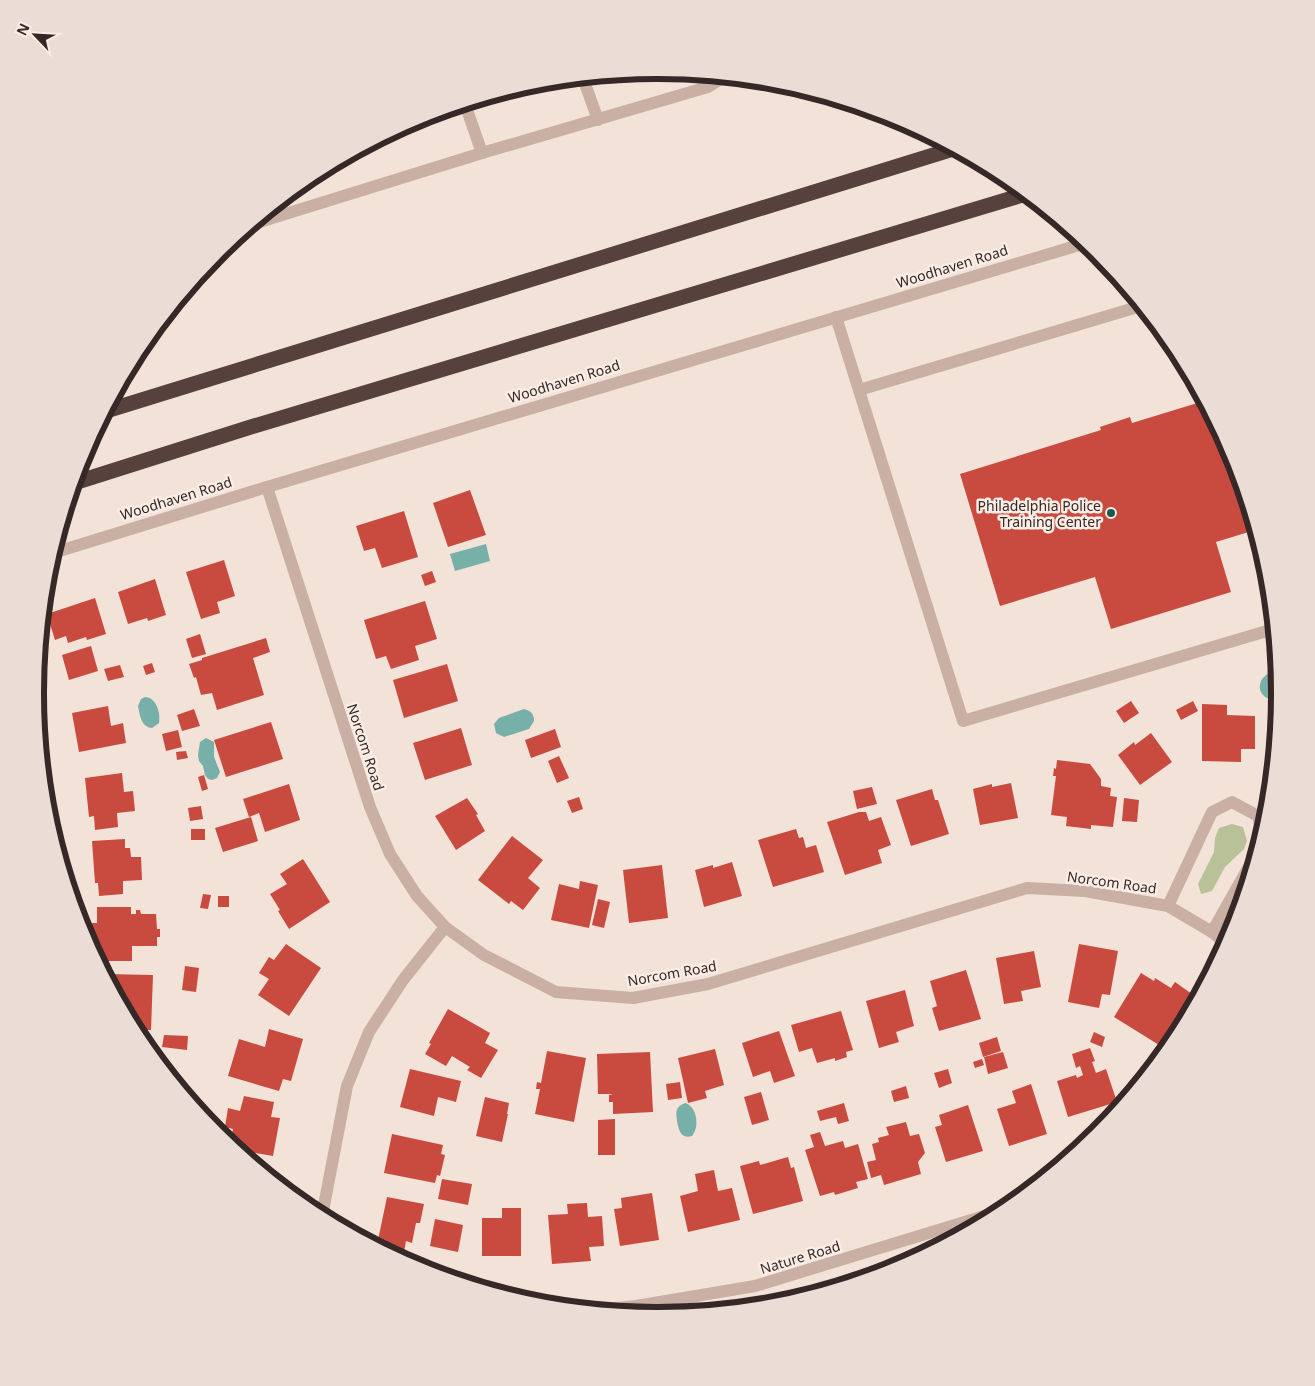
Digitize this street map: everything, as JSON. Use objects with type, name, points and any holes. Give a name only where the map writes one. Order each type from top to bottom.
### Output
[{"type":"highway","points":[[114,408],[945,151]]},
{"type":"highway","points":[[82,481],[254,426],[1017,197]]},
{"type":"street","points":[[268,219],[482,153],[708,87],[715,83]]},
{"type":"street","points":[[585,84],[598,120]]},
{"type":"street","points":[[467,110],[482,153]]},
{"type":"street","name":"Woodhaven Road","points":[[61,549],[1077,246]]},
{"type":"street","points":[[859,390],[1135,308]]},
{"type":"street","points":[[836,317],[963,721],[1268,631]]},
{"type":"street","name":"Norcom Road","points":[[267,487],[370,807],[395,862],[416,896],[445,927],[484,955],[556,992],[634,998],[708,984],[1027,888],[1085,891],[1168,906],[1212,932],[1220,939]]},
{"type":"street","points":[[1168,906],[1212,812],[1232,802],[1258,817]]},
{"type":"street","points":[[1212,932],[1242,878]]},
{"type":"street","points":[[324,1207],[348,1086],[370,1032],[403,980],[445,927]]},
{"type":"street","name":"Nature Road","points":[[636,1306],[755,1286],[972,1220]]},
{"type":"green space","points":[[1232,824],[1243,827],[1247,841],[1244,849],[1225,867],[1212,891],[1201,894],[1198,884],[1214,852],[1215,838],[1219,828]]},
{"type":"water","points":[[486,544],[490,561],[455,571],[450,554]]},
{"type":"water","points":[[1271,673],[1271,699],[1265,697],[1260,688],[1260,683]]},
{"type":"water","points":[[145,697],[155,703],[158,710],[159,723],[152,728],[143,723],[139,713],[138,706],[141,699]]},
{"type":"water","points":[[524,709],[533,715],[534,721],[529,729],[504,737],[496,733],[494,724],[499,718]]},
{"type":"water","points":[[206,738],[214,742],[214,757],[220,772],[217,778],[212,780],[208,779],[205,775],[198,755],[200,742]]},
{"type":"water","points":[[685,1103],[692,1108],[696,1117],[694,1132],[692,1136],[688,1137],[681,1133],[677,1121],[678,1108]]},
{"type":"building","name":"Philadelphia Police Training Center","points":[[1198,403],[1225,458],[1249,532],[1216,542],[1231,592],[1111,629],[1095,577],[1000,606],[960,474],[1101,430],[1100,427],[1130,417],[1132,423]]},
{"type":"building","points":[[470,490],[486,535],[448,547],[433,503]]},
{"type":"building","points":[[404,511],[418,557],[382,568],[375,548],[364,551],[356,526]]},
{"type":"building","points":[[224,560],[235,596],[217,602],[220,613],[201,619],[186,572]]},
{"type":"building","points":[[432,571],[436,582],[425,586],[421,575]]},
{"type":"building","points":[[155,579],[166,615],[148,621],[147,618],[128,624],[118,592]]},
{"type":"building","points":[[95,598],[106,634],[87,640],[86,637],[68,643],[66,636],[55,640],[48,619],[49,613]]},
{"type":"building","points":[[425,601],[437,639],[415,646],[419,660],[391,669],[386,656],[376,659],[364,620]]},
{"type":"building","points":[[200,634],[206,654],[192,658],[186,639]]},
{"type":"building","points":[[266,638],[270,652],[253,658],[264,695],[217,710],[212,693],[201,695],[196,677],[194,678],[189,664],[202,660],[202,658]]},
{"type":"building","points":[[91,646],[98,671],[69,680],[62,655]]},
{"type":"building","points":[[152,663],[155,672],[146,675],[143,666]]},
{"type":"building","points":[[447,664],[458,701],[404,718],[393,680]]},
{"type":"building","points":[[120,665],[124,677],[108,681],[104,669]]},
{"type":"building","points":[[1131,701],[1139,713],[1124,723],[1116,711]]},
{"type":"building","points":[[1193,701],[1198,711],[1181,720],[1176,710]]},
{"type":"building","points":[[1202,704],[1227,705],[1227,715],[1255,716],[1255,749],[1241,749],[1241,762],[1202,761]]},
{"type":"building","points":[[108,706],[111,726],[123,723],[126,743],[79,752],[72,713]]},
{"type":"building","points":[[194,709],[200,726],[182,731],[177,715]]},
{"type":"building","points":[[271,722],[283,759],[226,777],[214,740]]},
{"type":"building","points":[[461,728],[472,765],[425,780],[413,743]]},
{"type":"building","points":[[555,729],[561,747],[531,758],[525,740]]},
{"type":"building","points":[[178,730],[182,747],[166,751],[162,734]]},
{"type":"building","points":[[1151,733],[1172,762],[1140,785],[1118,755],[1134,742],[1135,745]]},
{"type":"building","points":[[186,751],[188,758],[177,760],[176,752]]},
{"type":"building","points":[[559,756],[569,778],[557,783],[548,761]]},
{"type":"building","points":[[1057,760],[1090,764],[1101,779],[1101,786],[1111,788],[1110,796],[1117,797],[1113,827],[1091,825],[1091,829],[1066,826],[1067,817],[1051,815],[1056,776],[1053,776]]},
{"type":"building","points":[[122,773],[124,792],[133,791],[135,811],[117,813],[118,827],[95,830],[94,816],[89,817],[85,778]]},
{"type":"building","points":[[204,775],[208,789],[202,791],[198,777]]},
{"type":"building","points":[[1011,783],[1018,818],[980,825],[973,789],[992,784],[992,787]]},
{"type":"building","points":[[289,784],[300,820],[265,832],[259,813],[249,817],[243,799]]},
{"type":"building","points":[[872,787],[877,804],[857,809],[853,791]]},
{"type":"building","points":[[932,789],[935,800],[938,800],[949,834],[911,846],[896,800]]},
{"type":"building","points":[[579,797],[583,809],[572,813],[567,801]]},
{"type":"building","points":[[467,798],[478,814],[476,815],[485,831],[456,850],[435,816]]},
{"type":"building","points":[[1124,798],[1139,800],[1137,822],[1122,821]]},
{"type":"building","points":[[201,806],[203,819],[190,821],[188,808]]},
{"type":"building","points":[[859,812],[866,812],[869,821],[881,817],[891,845],[878,850],[882,863],[845,875],[827,822]]},
{"type":"building","points":[[251,817],[258,841],[223,852],[215,828]]},
{"type":"building","points":[[191,829],[205,829],[205,840],[191,840]]},
{"type":"building","points":[[796,829],[799,838],[803,837],[806,848],[816,845],[824,872],[773,887],[758,840]]},
{"type":"building","points":[[512,836],[543,860],[528,878],[540,888],[523,910],[511,901],[509,904],[478,880]]},
{"type":"building","points":[[125,839],[125,848],[130,848],[131,857],[141,857],[142,880],[123,881],[123,894],[99,896],[98,883],[95,883],[92,841]]},
{"type":"building","points":[[303,859],[330,902],[289,929],[270,894],[287,884],[280,874]]},
{"type":"building","points":[[732,862],[742,896],[704,907],[695,870],[713,865],[713,868]]},
{"type":"building","points":[[662,865],[668,918],[629,923],[623,870]]},
{"type":"building","points":[[580,881],[598,885],[589,928],[551,920],[559,884],[579,889]]},
{"type":"building","points":[[203,894],[211,895],[208,909],[200,908]]},
{"type":"building","points":[[218,896],[229,896],[229,907],[218,907]]},
{"type":"building","points":[[598,899],[610,902],[604,928],[592,925]]},
{"type":"building","points":[[97,907],[131,907],[131,914],[136,914],[136,910],[140,910],[141,914],[156,914],[157,929],[160,929],[160,937],[157,937],[157,946],[132,946],[132,961],[106,961],[91,930],[91,923],[97,923]]},
{"type":"building","points":[[286,944],[321,968],[289,1016],[258,995],[269,979],[259,973],[269,957],[274,960]]},
{"type":"building","points":[[1079,944],[1118,951],[1110,995],[1102,994],[1099,1008],[1068,1002]]},
{"type":"building","points":[[1034,951],[1041,987],[1021,991],[1023,1001],[1004,1004],[996,958]]},
{"type":"building","points":[[185,966],[199,968],[196,992],[182,990]]},
{"type":"building","points":[[966,970],[981,1019],[939,1031],[932,1008],[937,1006],[930,981]]},
{"type":"building","points":[[1141,973],[1154,981],[1155,978],[1171,988],[1175,982],[1192,994],[1159,1045],[1114,1017]]},
{"type":"building","points":[[112,974],[153,975],[151,1030],[145,1030]]},
{"type":"building","points":[[905,990],[914,1026],[896,1032],[899,1042],[879,1048],[866,1001]]},
{"type":"building","points":[[448,1009],[490,1033],[485,1043],[498,1050],[481,1078],[467,1070],[470,1067],[452,1056],[446,1066],[425,1054]]},
{"type":"building","points":[[841,1011],[853,1050],[846,1052],[847,1057],[835,1061],[835,1058],[817,1063],[812,1048],[799,1052],[791,1025]]},
{"type":"building","points":[[269,1029],[303,1039],[291,1081],[283,1079],[279,1091],[228,1076],[239,1039],[265,1047]]},
{"type":"building","points":[[779,1031],[795,1076],[774,1083],[770,1071],[753,1077],[742,1043]]},
{"type":"building","points":[[1094,1032],[1105,1037],[1102,1047],[1090,1042]]},
{"type":"building","points":[[164,1035],[188,1036],[187,1050],[162,1047]]},
{"type":"building","points":[[997,1037],[1001,1051],[983,1057],[979,1043]]},
{"type":"building","points":[[1090,1048],[1095,1061],[1092,1062],[1096,1073],[1106,1069],[1117,1101],[1114,1103],[1068,1117],[1057,1081],[1076,1075],[1077,1078],[1083,1075],[1080,1066],[1076,1068],[1072,1054]]},
{"type":"building","points":[[715,1049],[724,1085],[705,1091],[707,1098],[688,1103],[678,1058]]},
{"type":"building","points":[[547,1051],[586,1058],[574,1122],[535,1114],[540,1089],[536,1089],[537,1082],[541,1083]]},
{"type":"building","points":[[650,1052],[653,1112],[613,1114],[613,1102],[609,1102],[609,1095],[613,1094],[598,1094],[597,1054]]},
{"type":"building","points":[[1003,1052],[1008,1068],[988,1074],[984,1057]]},
{"type":"building","points":[[982,1059],[984,1065],[975,1068],[973,1062]]},
{"type":"building","points":[[410,1069],[461,1081],[456,1102],[438,1097],[434,1116],[400,1107]]},
{"type":"building","points":[[948,1069],[952,1083],[939,1088],[934,1073]]},
{"type":"building","points":[[680,1082],[682,1098],[668,1100],[666,1084]]},
{"type":"building","points":[[1031,1084],[1047,1134],[1009,1146],[997,1109],[1016,1103],[1012,1091]]},
{"type":"building","points":[[906,1086],[909,1098],[894,1102],[891,1091]]},
{"type":"building","points":[[761,1092],[769,1120],[752,1125],[744,1097]]},
{"type":"building","points":[[244,1096],[274,1102],[271,1117],[280,1118],[273,1156],[251,1152],[232,1134],[233,1129],[225,1127],[228,1108],[240,1111]]},
{"type":"building","points":[[485,1097],[509,1103],[502,1142],[476,1136]]},
{"type":"building","points":[[844,1103],[849,1121],[838,1124],[836,1117],[820,1121],[817,1111]]},
{"type":"building","points":[[968,1105],[983,1151],[946,1162],[935,1127],[942,1125],[939,1115]]},
{"type":"building","points":[[615,1119],[615,1155],[598,1155],[598,1120]]},
{"type":"building","points":[[906,1122],[910,1136],[919,1134],[925,1153],[918,1162],[921,1174],[884,1185],[881,1175],[871,1178],[867,1162],[876,1160],[872,1144],[879,1142],[878,1138],[889,1135],[886,1127]]},
{"type":"building","points":[[820,1132],[825,1146],[843,1141],[845,1148],[858,1144],[868,1179],[856,1182],[858,1188],[835,1195],[834,1192],[820,1196],[805,1150],[814,1147],[810,1135]]},
{"type":"building","points":[[392,1134],[443,1145],[441,1154],[445,1155],[440,1176],[437,1175],[435,1183],[384,1173]]},
{"type":"building","points":[[788,1157],[791,1168],[794,1167],[803,1201],[753,1214],[740,1166],[759,1161],[760,1165]]},
{"type":"building","points":[[714,1170],[718,1191],[732,1188],[740,1220],[688,1232],[680,1196],[698,1191],[695,1174]]},
{"type":"building","points":[[442,1179],[472,1184],[468,1205],[438,1199]]},
{"type":"building","points":[[652,1193],[659,1240],[620,1246],[614,1209],[622,1208],[621,1198]]},
{"type":"building","points":[[387,1197],[424,1204],[420,1223],[416,1223],[412,1243],[406,1241],[404,1251],[378,1239]]},
{"type":"building","points":[[587,1203],[588,1217],[602,1216],[604,1246],[589,1247],[591,1261],[552,1264],[548,1215],[568,1214],[567,1204]]},
{"type":"building","points":[[502,1208],[521,1208],[521,1256],[482,1256],[482,1218],[502,1218]]},
{"type":"building","points":[[435,1219],[463,1225],[458,1252],[430,1246]]},
{"type":"place","name":"Philadelphia Police Training Center","points":[[1111,513]]}]
